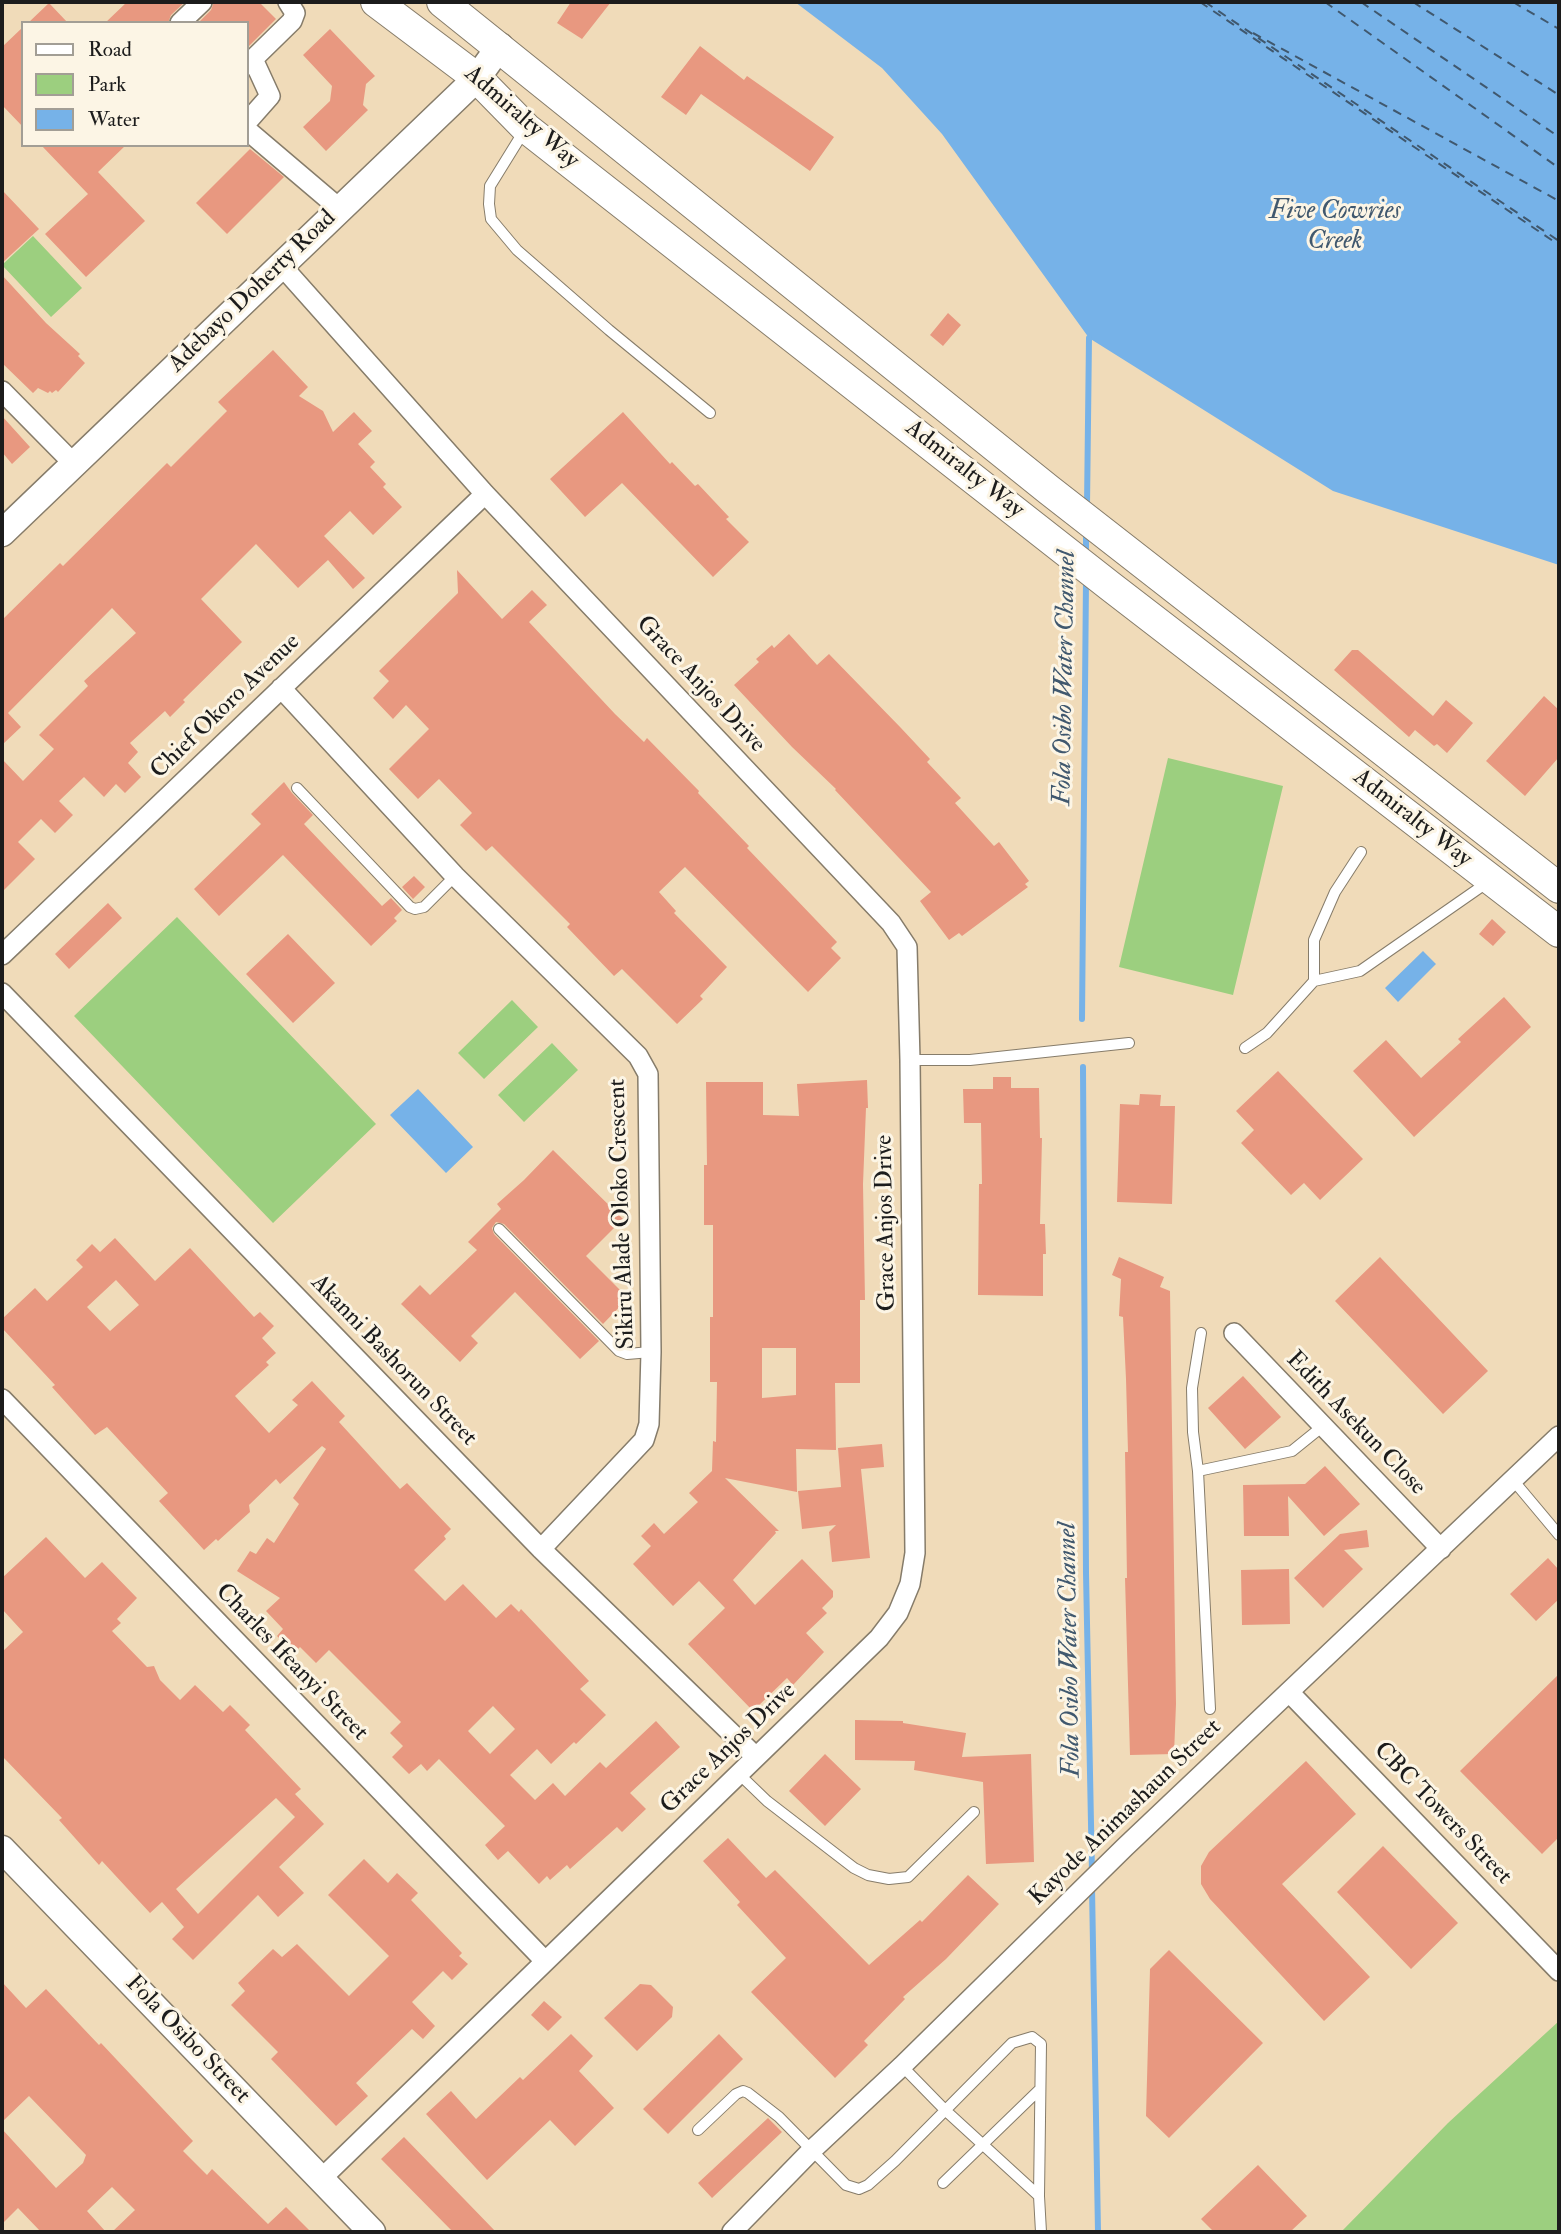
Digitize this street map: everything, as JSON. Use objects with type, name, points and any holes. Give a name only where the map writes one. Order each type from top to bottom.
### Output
[{"type":"main road","name":"Admiralty Way","points":[[376,2],[477,78],[526,128],[1110,586],[1559,932]]},
{"type":"main road","name":"Admiralty Way","points":[[442,2],[1124,550],[1559,888]]},
{"type":"street","points":[[182,21],[202,2]]},
{"type":"street","points":[[248,121],[270,96],[250,62],[292,21],[295,13],[288,2]]},
{"type":"street","name":"Adebayo Doherty Road","points":[[2,533],[477,78],[500,46]]},
{"type":"street","points":[[248,131],[340,209]]},
{"type":"street","name":"Grace Anjos Drive","points":[[281,265],[485,494],[891,923],[907,947],[910,1060],[915,1539],[910,1584],[898,1613],[879,1638],[321,2179]]},
{"type":"street","points":[[2,391],[74,464]]},
{"type":"street","name":"Chief Okoro Avenue","points":[[2,955],[485,494]]},
{"type":"street","name":"Sikiru Alade Oloko Crescent","points":[[281,688],[455,876],[638,1056],[648,1074],[652,1352],[649,1424],[644,1440],[541,1549]]},
{"type":"street","name":"Akanni Bashorun Street","points":[[2,993],[541,1549],[756,1757]]},
{"type":"street","name":"Edith Asekun Close","points":[[1234,1333],[1441,1549]]},
{"type":"street","name":"Charles Ifeanyi Street","points":[[2,1399],[545,1961]]},
{"type":"street","name":"Kayode Animashaun Street","points":[[732,2232],[811,2151],[902,2066],[1125,1847],[1559,1436]]},
{"type":"street","name":"CBC Towers Street","points":[[1289,1692],[1559,1970]]},
{"type":"street","name":"Fola Osibo Street","points":[[2,1849],[372,2232]]},
{"type":"lane","points":[[526,128],[490,186],[488,204],[491,219],[517,250],[609,330],[710,412]]},
{"type":"lane","points":[[297,788],[410,907],[424,907],[455,876]]},
{"type":"lane","points":[[1314,981],[1314,940],[1335,892],[1361,852]]},
{"type":"lane","points":[[1245,1048],[1267,1033],[1314,981],[1360,971],[1491,880]]},
{"type":"lane","points":[[910,1060],[970,1060],[1129,1043]]},
{"type":"lane","points":[[499,1229],[618,1351],[627,1354],[652,1352]]},
{"type":"lane","points":[[1201,1333],[1192,1388],[1193,1432],[1198,1471],[1210,1709]]},
{"type":"lane","points":[[1198,1471],[1292,1451],[1323,1426]]},
{"type":"lane","points":[[1513,1480],[1559,1535]]},
{"type":"lane","points":[[739,1774],[766,1801],[854,1868],[889,1880],[908,1877],[974,1812]]},
{"type":"lane","points":[[698,2130],[736,2094],[743,2091],[779,2118],[846,2185],[859,2189],[868,2185],[886,2169],[1012,2043],[1032,2037],[1041,2044],[1038,2196],[1041,2232]]},
{"type":"lane","points":[[902,2066],[1038,2196]]},
{"type":"lane","points":[[943,2183],[1039,2090]]},
{"type":"green space","points":[[33,236],[82,288],[51,317],[2,265]]},
{"type":"green space","points":[[1168,758],[1283,786],[1233,995],[1119,967]]},
{"type":"green space","points":[[177,917],[376,1124],[273,1223],[74,1016]]},
{"type":"green space","points":[[512,1000],[538,1027],[484,1079],[458,1053]]},
{"type":"green space","points":[[552,1043],[578,1070],[524,1122],[498,1095]]},
{"type":"green space","points":[[1559,2021],[1559,2232],[1341,2232],[1448,2123]]},
{"type":"water","name":"Five Cowries Creek","points":[[795,2],[1559,2],[1559,565],[1333,491],[1089,338],[942,134],[882,68]]},
{"type":"water","points":[[1423,951],[1436,964],[1398,1002],[1385,988]]},
{"type":"water","points":[[418,1089],[473,1147],[446,1173],[390,1115]]},
{"type":"building","points":[[127,2],[185,2],[171,15],[169,21],[107,21]]},
{"type":"building","points":[[214,2],[259,2],[276,19],[248,47],[248,21],[200,21],[211,10]]},
{"type":"building","points":[[571,2],[611,2],[582,39],[557,23]]},
{"type":"building","points":[[49,3],[66,21],[30,21]]},
{"type":"building","points":[[21,29],[21,125],[2,105],[2,47]]},
{"type":"building","points":[[330,29],[375,76],[366,84],[363,105],[368,110],[326,151],[303,127],[330,101],[332,86],[303,55]]},
{"type":"building","points":[[700,46],[744,80],[747,76],[834,137],[810,171],[701,94],[686,115],[661,97]]},
{"type":"building","points":[[43,147],[124,147],[98,172],[145,221],[86,277],[45,234],[88,194]]},
{"type":"building","points":[[250,149],[284,177],[227,234],[196,203]]},
{"type":"building","points":[[2,190],[39,229],[2,263]]},
{"type":"building","points":[[2,275],[46,323],[80,354],[78,356],[85,363],[58,392],[56,390],[48,393],[38,388],[33,393],[2,363]]},
{"type":"building","points":[[948,313],[961,325],[943,346],[930,335]]},
{"type":"building","points":[[273,350],[308,387],[299,396],[323,411],[333,432],[354,412],[372,431],[358,444],[375,462],[370,467],[386,484],[383,487],[402,507],[373,535],[350,511],[324,536],[365,578],[353,589],[328,560],[298,588],[256,544],[201,599],[242,642],[183,700],[185,702],[170,717],[165,711],[130,743],[138,752],[128,763],[141,777],[125,793],[116,784],[104,797],[84,777],[59,801],[73,815],[55,833],[41,819],[18,842],[35,859],[2,892],[2,759],[23,781],[54,749],[39,735],[88,686],[84,681],[136,633],[112,608],[8,713],[21,727],[2,745],[2,620],[60,563],[63,566],[167,463],[171,467],[227,411],[218,402]]},
{"type":"building","points":[[623,412],[670,464],[672,462],[695,486],[698,484],[749,542],[713,577],[622,483],[585,517],[550,479]]},
{"type":"building","points":[[2,416],[30,447],[12,464],[2,452]]},
{"type":"building","points":[[457,570],[502,619],[532,590],[547,605],[529,622],[615,714],[644,742],[647,738],[699,791],[749,846],[747,848],[837,942],[831,948],[841,958],[808,992],[685,867],[659,892],[676,911],[674,913],[727,967],[700,996],[703,999],[677,1024],[622,969],[614,976],[567,927],[570,924],[492,846],[486,851],[460,825],[472,813],[439,779],[418,799],[389,769],[429,729],[406,705],[393,719],[373,698],[389,681],[379,671],[458,593]]},
{"type":"building","points":[[789,634],[817,665],[829,654],[901,728],[930,759],[927,762],[961,798],[955,803],[994,846],[999,842],[1029,881],[1025,884],[1028,887],[962,936],[959,933],[949,940],[920,901],[931,892],[836,789],[734,685],[759,662],[756,659],[772,645],[774,648]]},
{"type":"building","points":[[1352,650],[1358,650],[1433,716],[1446,700],[1473,723],[1447,753],[1415,730],[1409,737],[1334,670]]},
{"type":"building","points":[[1544,696],[1559,710],[1559,757],[1525,796],[1486,761]]},
{"type":"building","points":[[284,782],[313,815],[304,824],[382,906],[391,898],[402,910],[394,918],[397,921],[371,946],[283,855],[219,916],[194,889],[261,824],[251,814]]},
{"type":"building","points":[[414,876],[425,887],[413,899],[402,887]]},
{"type":"building","points":[[108,903],[122,918],[69,969],[55,954]]},
{"type":"building","points":[[1492,919],[1506,932],[1493,946],[1479,934]]},
{"type":"building","points":[[288,934],[335,983],[293,1023],[246,974]]},
{"type":"building","points":[[1504,997],[1531,1027],[1414,1137],[1353,1071],[1386,1040],[1421,1078],[1461,1042],[1458,1039]]},
{"type":"building","points":[[1278,1071],[1363,1159],[1320,1200],[1304,1183],[1291,1195],[1241,1143],[1254,1130],[1236,1111]]},
{"type":"building","points":[[993,1077],[1011,1077],[1011,1088],[1039,1088],[1042,1138],[1040,1224],[1045,1224],[1046,1254],[1043,1254],[1043,1296],[978,1295],[981,1123],[964,1123],[963,1089],[993,1089]]},
{"type":"building","points":[[867,1080],[863,1184],[865,1300],[860,1300],[860,1383],[835,1383],[836,1450],[796,1449],[797,1492],[725,1478],[779,1531],[775,1531],[733,1580],[755,1605],[802,1559],[833,1591],[833,1597],[822,1608],[827,1613],[806,1633],[824,1652],[793,1685],[787,1678],[753,1711],[688,1644],[725,1608],[699,1581],[673,1606],[633,1564],[651,1546],[641,1536],[654,1523],[664,1534],[698,1502],[689,1493],[712,1471],[713,1441],[716,1442],[717,1382],[710,1382],[713,1225],[704,1225],[704,1165],[707,1165],[706,1082],[763,1082],[763,1115],[799,1116],[797,1084]],"holes":[[[762,1348],[796,1348],[796,1395],[762,1398]]]},
{"type":"building","points":[[1140,1094],[1161,1095],[1160,1106],[1175,1106],[1172,1204],[1117,1202],[1120,1104],[1139,1105]]},
{"type":"building","points":[[553,1150],[623,1219],[586,1256],[628,1298],[603,1324],[504,1224],[496,1222],[492,1228],[494,1234],[599,1341],[580,1359],[515,1292],[471,1336],[478,1343],[460,1362],[401,1304],[420,1285],[430,1295],[477,1250],[468,1242],[501,1209],[497,1204]]},
{"type":"building","points":[[115,1238],[155,1281],[190,1248],[254,1317],[260,1312],[274,1326],[262,1338],[276,1353],[266,1362],[269,1365],[235,1396],[269,1433],[298,1405],[292,1400],[312,1381],[345,1416],[339,1422],[400,1489],[407,1483],[451,1529],[444,1536],[446,1539],[414,1570],[445,1601],[463,1584],[496,1618],[511,1604],[519,1612],[521,1609],[589,1681],[580,1689],[606,1715],[551,1764],[537,1749],[510,1775],[535,1800],[553,1783],[565,1796],[600,1762],[606,1768],[656,1721],[680,1747],[630,1793],[646,1809],[622,1832],[617,1827],[570,1869],[567,1865],[550,1880],[547,1876],[539,1884],[508,1851],[498,1860],[485,1845],[505,1826],[439,1759],[427,1771],[421,1764],[409,1774],[392,1757],[403,1746],[390,1733],[401,1722],[329,1650],[316,1663],[300,1647],[294,1653],[277,1636],[283,1629],[266,1611],[280,1598],[237,1571],[250,1551],[256,1554],[267,1538],[274,1543],[299,1504],[293,1498],[326,1449],[322,1446],[280,1484],[276,1479],[249,1505],[250,1512],[204,1550],[159,1501],[168,1493],[107,1427],[95,1435],[52,1387],[55,1385],[2,1328],[2,1319],[35,1288],[47,1301],[83,1267],[76,1260],[92,1244],[100,1252]],"holes":[[[116,1280],[139,1305],[110,1331],[87,1307]],[[493,1706],[515,1729],[490,1754],[468,1731]]]},
{"type":"building","points":[[1119,1257],[1164,1277],[1160,1287],[1170,1291],[1176,1704],[1174,1754],[1130,1755],[1125,1578],[1125,1452],[1128,1452],[1126,1379],[1123,1317],[1119,1316],[1121,1279],[1112,1275]]},
{"type":"building","points":[[1380,1257],[1488,1371],[1443,1414],[1335,1301]]},
{"type":"building","points":[[1243,1376],[1281,1417],[1245,1449],[1208,1408]]},
{"type":"building","points":[[882,1444],[884,1467],[861,1469],[870,1558],[832,1562],[829,1532],[836,1525],[802,1529],[798,1491],[841,1487],[838,1448]]},
{"type":"building","points":[[1325,1466],[1360,1504],[1324,1536],[1288,1496],[1289,1536],[1244,1536],[1243,1485],[1305,1484]]},
{"type":"building","points":[[1367,1530],[1369,1547],[1344,1550],[1363,1569],[1323,1608],[1294,1578],[1340,1534]]},
{"type":"building","points":[[46,1537],[85,1578],[102,1562],[137,1598],[117,1619],[121,1623],[112,1631],[147,1667],[154,1666],[160,1680],[180,1700],[195,1685],[223,1712],[230,1705],[250,1725],[245,1730],[301,1789],[295,1794],[324,1824],[279,1867],[304,1893],[278,1917],[258,1895],[193,1960],[172,1939],[184,1927],[162,1902],[150,1913],[102,1861],[99,1865],[59,1820],[62,1818],[2,1756],[2,1652],[23,1632],[2,1609],[2,1578]],"holes":[[[276,1798],[295,1817],[198,1914],[176,1889]]]},
{"type":"building","points":[[1548,1558],[1559,1570],[1559,1599],[1536,1621],[1510,1594]]},
{"type":"building","points":[[1289,1569],[1290,1624],[1242,1625],[1241,1570]]},
{"type":"building","points":[[1559,1674],[1559,1837],[1542,1854],[1460,1771]]},
{"type":"building","points":[[855,1720],[903,1721],[966,1733],[962,1757],[1031,1754],[1034,1862],[986,1864],[983,1782],[914,1770],[915,1761],[855,1760]]},
{"type":"building","points":[[825,1754],[861,1789],[825,1826],[789,1791]]},
{"type":"building","points":[[1306,1761],[1356,1814],[1282,1884],[1370,1977],[1324,2021],[1210,1899],[1201,1884],[1201,1866],[1209,1852]]},
{"type":"building","points":[[728,1838],[766,1878],[775,1870],[869,1965],[920,1920],[922,1922],[968,1875],[999,1904],[946,1959],[903,1997],[905,1999],[864,2041],[868,2045],[835,2078],[751,1992],[786,1958],[737,1905],[740,1902],[703,1861]]},
{"type":"building","points":[[1383,1846],[1458,1923],[1411,1969],[1337,1892]]},
{"type":"building","points":[[364,1859],[388,1883],[397,1873],[418,1893],[411,1900],[462,1953],[459,1956],[468,1964],[452,1980],[443,1971],[412,2002],[435,2026],[423,2039],[412,2029],[356,2083],[368,2096],[336,2126],[271,2059],[278,2052],[231,2005],[245,1991],[238,1983],[273,1949],[282,1957],[297,1944],[349,1996],[389,1956],[328,1895]]},
{"type":"building","points":[[1169,1950],[1263,2043],[1169,2138],[1146,2116],[1150,1969]]},
{"type":"building","points":[[2,1982],[26,2008],[46,1989],[193,2141],[183,2151],[207,2175],[212,2169],[268,2224],[286,2207],[311,2232],[112,2232],[135,2210],[112,2187],[87,2211],[106,2232],[41,2232],[18,2208],[2,2224],[2,2129],[56,2188],[83,2163],[86,2155],[29,2096],[2,2122]]},
{"type":"building","points":[[640,1984],[651,1985],[673,2007],[672,2017],[637,2051],[604,2018]]},
{"type":"building","points":[[544,2001],[562,2017],[548,2031],[531,2015]]},
{"type":"building","points":[[571,2034],[593,2056],[579,2071],[614,2108],[575,2146],[550,2120],[487,2180],[426,2114],[451,2091],[476,2119],[520,2077],[523,2080]]},
{"type":"building","points":[[719,2034],[743,2059],[668,2134],[643,2109]]},
{"type":"building","points":[[768,2118],[782,2132],[712,2198],[698,2183]]},
{"type":"building","points":[[404,2137],[496,2232],[453,2232],[381,2159]]},
{"type":"building","points":[[1258,2165],[1307,2216],[1290,2232],[1214,2232],[1201,2219]]},
{"type":"waterway","name":"Fola Osibo Water Channel","points":[[1087,506],[1089,338]]},
{"type":"waterway","name":"Fola Osibo Water Channel","points":[[1086,531],[1086,555]]},
{"type":"waterway","name":"Fola Osibo Water Channel","points":[[1082,1019],[1086,580]]},
{"type":"waterway","name":"Fola Osibo Water Channel","points":[[1083,1067],[1086,1573],[1092,1873]]},
{"type":"waterway","name":"Fola Osibo Water Channel","points":[[1092,1888],[1098,2232]]},
{"type":"ferry route","points":[[1200,2],[1559,245]]},
{"type":"ferry route","points":[[1205,2],[1559,241]]},
{"type":"ferry route","points":[[1325,2],[1559,168]]},
{"type":"ferry route","points":[[1361,2],[1559,137]]},
{"type":"ferry route","points":[[1413,2],[1559,95]]},
{"type":"ferry route","points":[[1513,2],[1559,29]]},
{"type":"ferry route","points":[[1253,33],[1559,201]]}]
